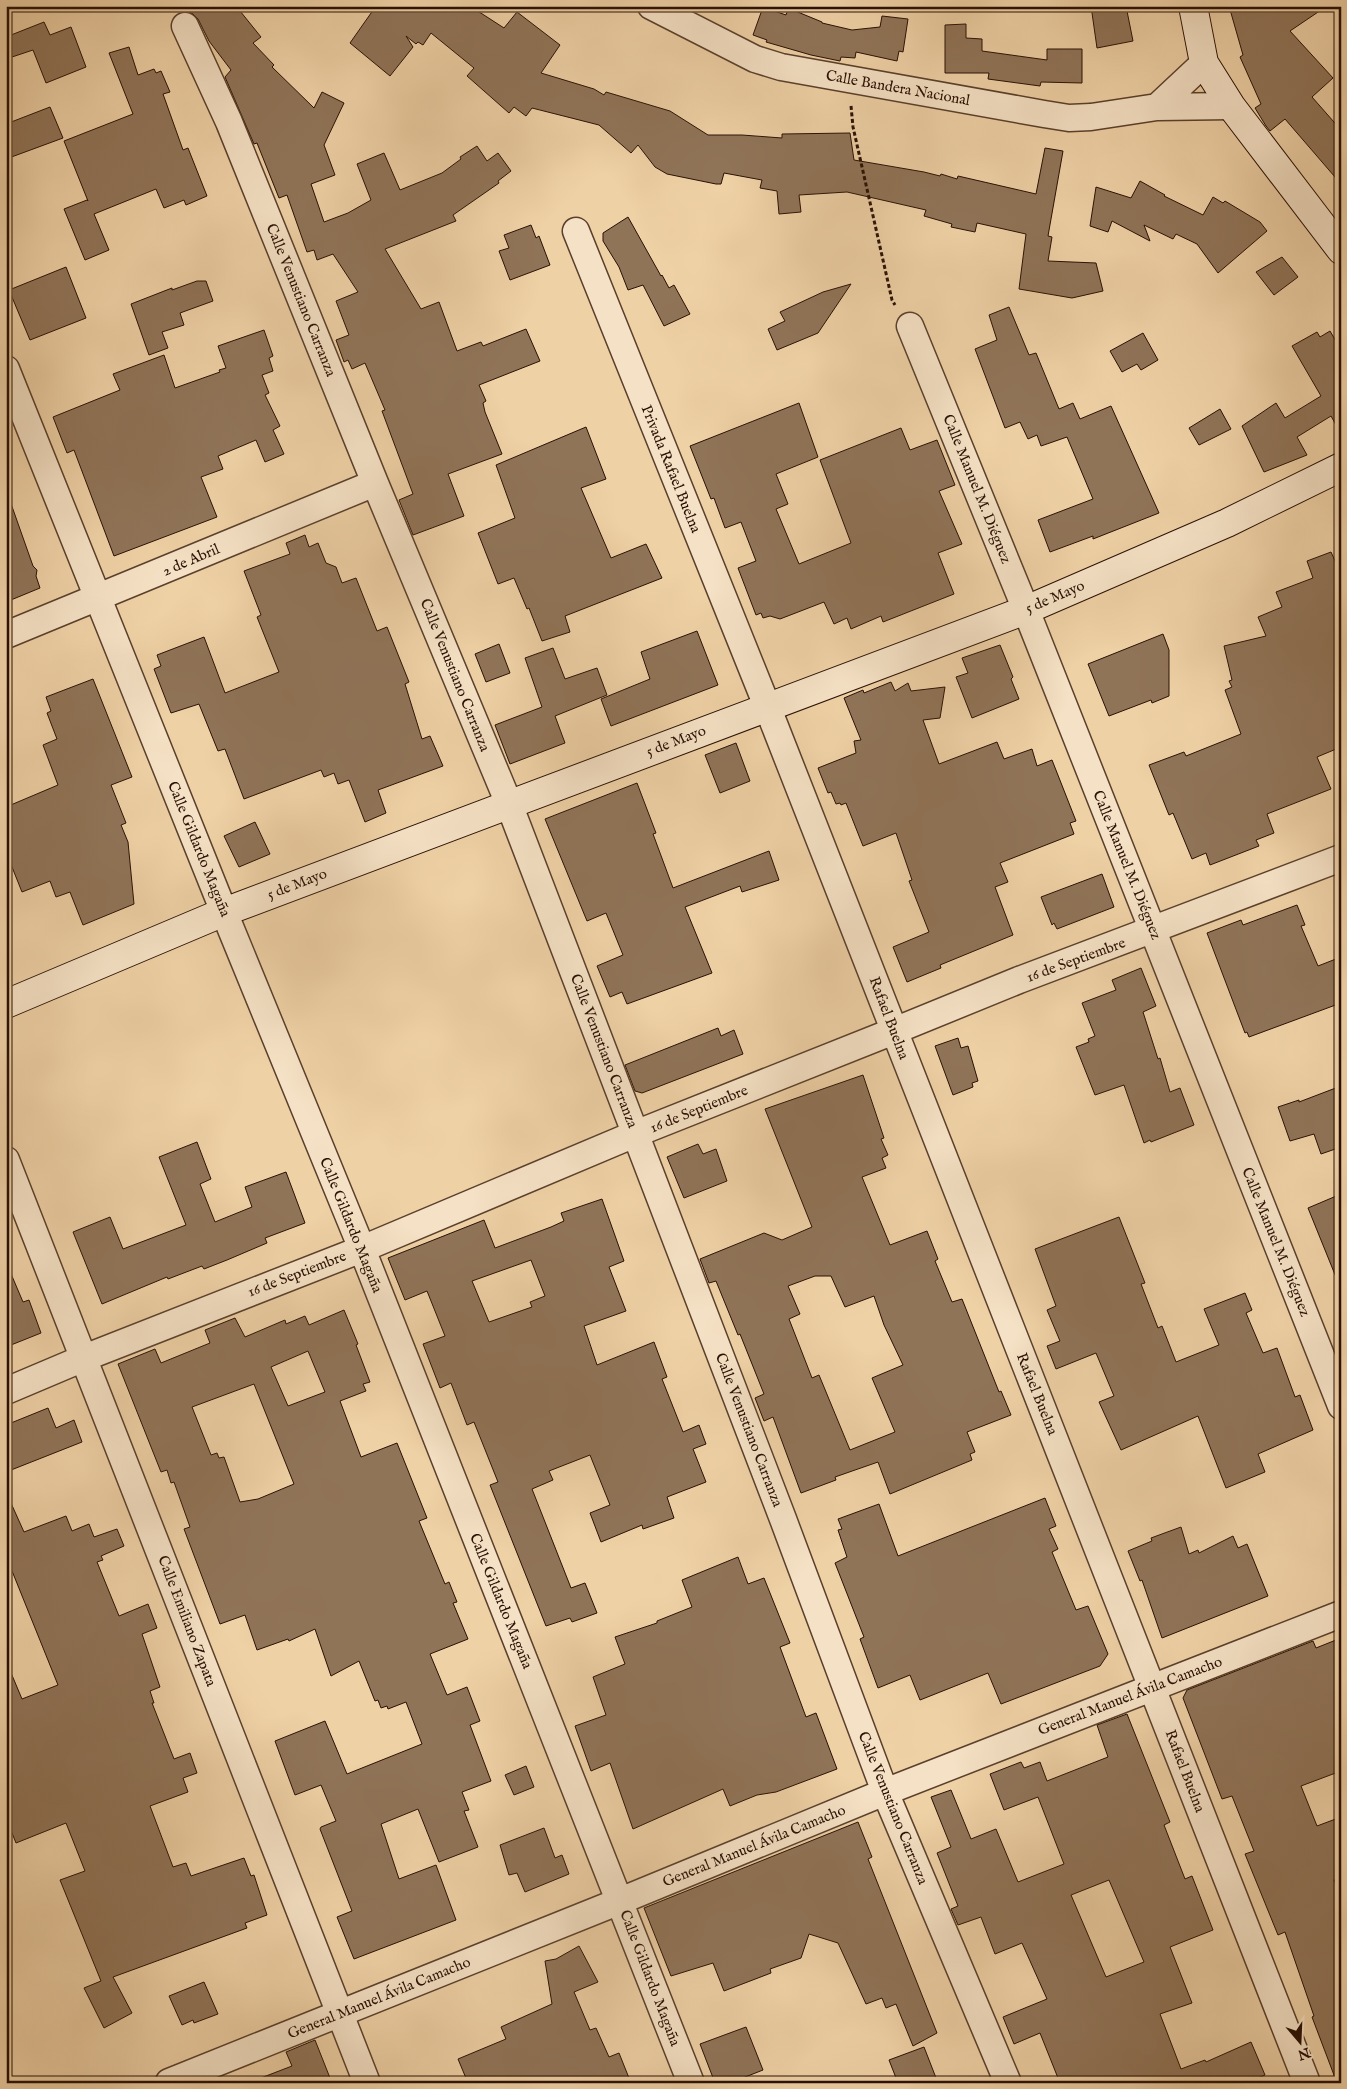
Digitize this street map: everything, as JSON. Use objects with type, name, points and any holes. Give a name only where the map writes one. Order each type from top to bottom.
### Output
[{"type":"street","name":"Calle Bandera Nacional","points":[[651,6],[755,59],[781,67],[1069,118],[1091,117],[1157,107],[1231,106]]},
{"type":"street","points":[[1193,6],[1204,63],[1231,106],[1341,250]]},
{"type":"street","name":"Calle Venustiano Carranza","points":[[185,26],[229,122],[508,804],[885,1792],[1008,2083]]},
{"type":"street","points":[[1157,107],[1204,63]]},
{"type":"street","name":"Privada Rafael Buelna","points":[[576,231],[767,706]]},
{"type":"street","name":"Calle Manuel M. Diéguez","points":[[910,326],[1026,610],[1341,1406]]},
{"type":"street","name":"Calle Gildardo Magaña","points":[[6,369],[224,912],[362,1249],[691,2083]]},
{"type":"street","name":"5 de Mayo","points":[[6,1004],[224,912],[1026,610],[1227,523],[1341,467]]},
{"type":"street","name":"2 de Abril","points":[[6,635],[376,483]]},
{"type":"street","name":"Rafael Buelna","points":[[767,706],[1307,2083]]},
{"type":"street","name":"16 de Septiembre","points":[[6,1391],[84,1358],[362,1249],[635,1134],[1019,980],[1153,931],[1341,858]]},
{"type":"street","name":"Calle Emiliano Zapata","points":[[6,1160],[367,2083]]},
{"type":"street","name":"General Manuel Ávila Camacho","points":[[169,2082],[620,1901],[885,1792],[1152,1686],[1341,1614]]},
{"type":"path","points":[[853,127],[892,300]]},
{"type":"building","points":[[179,6],[236,6],[261,37],[253,43],[274,65],[272,67],[314,108],[322,92],[344,103],[324,145],[335,175],[311,184],[324,222],[348,213],[371,200],[357,164],[384,153],[400,190],[442,173],[461,159],[460,157],[477,146],[487,161],[498,153],[511,171],[498,181],[499,183],[453,215],[456,221],[385,249],[421,309],[439,302],[457,351],[481,342],[483,346],[526,329],[540,361],[479,385],[486,401],[483,403],[485,412],[502,454],[448,474],[464,516],[413,535],[399,500],[413,494],[382,411],[385,410],[365,363],[352,369],[348,360],[344,362],[336,340],[349,335],[336,301],[358,292],[333,254],[317,260],[314,250],[307,252],[287,195],[279,198],[257,143],[254,144],[225,77],[231,70],[209,41],[198,19],[187,11],[181,12]]},
{"type":"building","points":[[376,6],[470,6],[504,28],[517,12],[560,45],[541,73],[594,89],[604,95],[606,92],[670,111],[708,135],[782,138],[782,134],[850,133],[854,160],[940,176],[941,174],[957,179],[958,176],[1036,194],[1045,148],[1063,151],[1048,236],[1052,237],[1048,261],[1096,263],[1103,291],[1072,298],[1019,289],[1026,234],[977,223],[975,232],[951,227],[952,224],[924,216],[926,210],[847,192],[799,195],[801,212],[779,214],[777,191],[760,188],[762,180],[724,173],[721,184],[716,184],[667,174],[655,167],[638,145],[631,153],[599,125],[532,108],[526,116],[514,107],[509,113],[467,76],[474,68],[431,33],[423,45],[418,42],[416,44],[406,36],[413,47],[390,76],[350,43]]},
{"type":"building","points":[[1091,6],[1126,6],[1133,41],[1097,48]]},
{"type":"building","points":[[1229,6],[1327,6],[1290,31],[1333,78],[1312,97],[1341,130],[1341,184],[1285,119],[1270,131],[1266,126],[1255,108],[1261,104],[1240,57],[1243,55]]},
{"type":"building","points":[[763,7],[786,15],[788,8],[822,23],[852,30],[880,27],[882,16],[908,19],[903,52],[899,51],[897,61],[856,52],[855,58],[841,57],[840,61],[766,42],[767,40],[753,35]]},
{"type":"building","points":[[44,22],[50,35],[71,27],[86,67],[46,83],[33,50],[6,59],[6,37]]},
{"type":"building","points":[[966,24],[966,38],[982,39],[982,51],[1047,60],[1047,49],[1082,49],[1082,83],[1041,82],[1040,86],[988,79],[989,73],[945,73],[945,25]]},
{"type":"building","points":[[129,47],[138,75],[154,69],[156,73],[161,71],[170,92],[163,94],[183,150],[188,148],[207,196],[186,205],[184,200],[164,208],[156,189],[94,214],[109,250],[85,260],[64,209],[88,201],[64,141],[133,114],[109,53]]},
{"type":"building","points":[[50,107],[63,138],[6,159],[6,124]]},
{"type":"building","points":[[1140,181],[1164,196],[1203,215],[1213,197],[1223,203],[1225,201],[1260,222],[1267,231],[1218,273],[1197,244],[1176,234],[1173,239],[1144,225],[1150,241],[1112,221],[1108,232],[1090,226],[1096,187],[1131,198]]},
{"type":"building","points":[[628,217],[661,276],[669,288],[674,285],[690,314],[664,326],[643,285],[628,290],[619,267],[603,241],[603,233]]},
{"type":"building","points":[[531,225],[536,238],[539,236],[550,265],[510,280],[499,251],[509,248],[504,235]]},
{"type":"building","points":[[1282,257],[1298,277],[1274,295],[1256,272]]},
{"type":"building","points":[[66,267],[86,318],[30,340],[9,290]]},
{"type":"building","points":[[197,281],[206,281],[213,301],[180,313],[184,325],[162,332],[168,348],[149,355],[131,304],[172,288],[172,290]]},
{"type":"building","points":[[851,284],[818,333],[777,350],[768,329],[785,321],[780,312],[823,292]]},
{"type":"building","points":[[1009,307],[1029,355],[1036,353],[1059,409],[1073,403],[1080,419],[1111,406],[1159,513],[1093,539],[1093,536],[1050,552],[1038,520],[1093,499],[1067,437],[1041,446],[1037,435],[1028,439],[1020,422],[1005,428],[975,349],[997,340],[989,315]]},
{"type":"building","points":[[264,330],[273,356],[269,358],[273,371],[262,375],[269,393],[265,395],[280,426],[273,430],[284,454],[265,462],[256,440],[218,456],[223,469],[201,477],[217,517],[114,556],[74,450],[67,453],[53,417],[120,390],[113,374],[164,355],[175,388],[220,372],[219,370],[226,368],[218,346]]},
{"type":"building","points":[[1330,331],[1341,350],[1341,434],[1331,416],[1297,437],[1307,455],[1264,472],[1242,426],[1276,403],[1285,418],[1321,396],[1292,346],[1317,332],[1320,337]]},
{"type":"building","points":[[1143,333],[1158,360],[1141,370],[1137,364],[1122,372],[1110,351]]},
{"type":"building","points":[[799,403],[818,457],[776,474],[788,504],[776,509],[799,564],[851,543],[820,460],[901,428],[910,450],[937,440],[955,485],[939,491],[962,544],[938,553],[954,594],[883,622],[881,616],[851,629],[847,618],[834,624],[824,602],[780,619],[770,616],[763,618],[761,613],[756,615],[738,568],[756,561],[741,522],[725,528],[714,498],[711,499],[690,446]]},
{"type":"building","points":[[1220,409],[1231,429],[1199,445],[1189,428]]},
{"type":"building","points":[[586,427],[606,479],[581,488],[611,558],[646,544],[662,578],[565,616],[570,632],[542,641],[529,608],[527,609],[514,578],[498,584],[478,533],[515,518],[496,465]]},
{"type":"building","points":[[6,498],[9,498],[33,566],[37,570],[36,576],[40,588],[6,602]]},
{"type":"building","points":[[305,535],[309,547],[318,543],[326,563],[336,567],[342,583],[356,578],[377,631],[387,627],[409,682],[405,684],[422,739],[430,736],[443,766],[378,790],[386,813],[365,822],[349,780],[338,784],[334,773],[324,777],[321,770],[244,799],[225,749],[218,751],[199,704],[171,713],[154,669],[161,666],[157,655],[204,637],[225,693],[279,672],[257,617],[261,615],[244,571],[290,554],[286,543]]},
{"type":"building","points":[[1331,552],[1336,563],[1341,561],[1341,747],[1317,757],[1331,789],[1267,814],[1274,833],[1256,840],[1259,846],[1210,865],[1206,853],[1192,859],[1173,813],[1169,815],[1149,765],[1184,752],[1186,756],[1241,734],[1225,690],[1232,687],[1229,681],[1232,680],[1224,646],[1266,636],[1258,617],[1282,607],[1276,592],[1313,578],[1307,561]]},
{"type":"building","points":[[697,631],[718,685],[611,726],[601,699],[650,679],[641,652]]},
{"type":"building","points":[[1163,634],[1169,650],[1169,696],[1152,703],[1151,700],[1109,716],[1088,664]]},
{"type":"building","points":[[499,644],[510,673],[486,682],[475,654]]},
{"type":"building","points":[[1000,645],[1013,677],[1011,679],[1019,699],[972,718],[956,677],[968,673],[962,658]]},
{"type":"building","points":[[553,648],[565,679],[597,668],[607,695],[555,716],[565,743],[510,764],[495,725],[542,707],[525,658]]},
{"type":"building","points":[[93,679],[132,777],[111,785],[126,823],[121,825],[128,842],[134,904],[83,925],[70,892],[56,897],[50,881],[22,892],[6,852],[6,807],[58,785],[43,745],[57,739],[47,713],[51,711],[46,697]]},
{"type":"building","points":[[891,682],[895,691],[908,683],[911,691],[945,687],[940,718],[923,720],[939,764],[997,742],[1004,759],[1032,749],[1037,766],[1052,760],[1076,821],[1070,823],[1074,834],[1000,863],[1008,882],[995,887],[1013,935],[940,965],[941,968],[907,982],[893,947],[929,932],[909,881],[912,880],[896,833],[863,846],[846,803],[836,804],[831,792],[828,793],[818,768],[856,753],[854,741],[861,740],[844,698],[863,690],[864,693]]},
{"type":"building","points":[[736,743],[750,781],[720,793],[705,755]]},
{"type":"building","points":[[637,783],[656,833],[653,834],[673,888],[769,851],[779,880],[742,892],[740,886],[685,907],[712,973],[627,1004],[622,992],[610,997],[597,966],[623,955],[606,913],[587,921],[545,819]]},
{"type":"building","points":[[255,822],[270,854],[239,867],[224,836]]},
{"type":"building","points":[[1102,874],[1114,907],[1057,929],[1054,923],[1052,925],[1041,897]]},
{"type":"building","points":[[1297,905],[1305,925],[1301,926],[1318,966],[1341,957],[1341,1003],[1249,1037],[1247,1032],[1245,1033],[1207,933],[1241,920],[1243,925]]},
{"type":"building","points":[[1141,968],[1156,1006],[1143,1012],[1158,1059],[1160,1058],[1170,1092],[1180,1088],[1194,1125],[1144,1143],[1124,1085],[1095,1095],[1076,1047],[1089,1042],[1088,1039],[1095,1036],[1082,1003],[1116,990],[1112,980]]},
{"type":"building","points":[[718,1028],[721,1036],[734,1030],[743,1054],[642,1093],[635,1091],[625,1065]]},
{"type":"building","points":[[958,1038],[961,1048],[968,1046],[978,1081],[972,1083],[973,1087],[953,1095],[935,1046]]},
{"type":"building","points":[[863,1075],[884,1138],[881,1139],[888,1155],[882,1158],[886,1168],[862,1177],[890,1245],[927,1231],[938,1259],[935,1261],[952,1302],[962,1299],[999,1392],[1001,1391],[1011,1415],[967,1432],[975,1452],[970,1454],[972,1460],[890,1494],[878,1462],[835,1477],[836,1480],[801,1493],[773,1417],[764,1421],[755,1398],[764,1394],[740,1334],[738,1335],[716,1281],[709,1283],[700,1259],[764,1233],[782,1240],[812,1227],[765,1109]],"holes":[[[815,1276],[831,1276],[845,1307],[874,1296],[884,1325],[903,1365],[872,1378],[895,1432],[850,1450],[819,1375],[812,1378],[789,1319],[800,1314],[788,1286]]]},
{"type":"building","points":[[1341,1086],[1341,1147],[1321,1154],[1314,1134],[1290,1141],[1278,1107],[1299,1100],[1299,1102]]},
{"type":"building","points":[[197,1142],[211,1179],[200,1184],[215,1222],[252,1207],[245,1187],[286,1172],[305,1223],[265,1238],[267,1243],[227,1260],[204,1269],[202,1266],[168,1279],[167,1277],[102,1304],[73,1232],[110,1217],[123,1249],[186,1225],[159,1157]]},
{"type":"building","points":[[698,1144],[703,1154],[716,1149],[727,1181],[684,1198],[667,1157]]},
{"type":"building","points":[[1341,1194],[1341,1287],[1340,1287],[1308,1208]]},
{"type":"building","points":[[602,1199],[624,1261],[609,1267],[626,1311],[584,1326],[597,1365],[654,1342],[667,1377],[662,1379],[683,1432],[699,1425],[706,1444],[693,1449],[706,1482],[667,1497],[674,1518],[643,1529],[642,1525],[601,1542],[590,1513],[610,1505],[590,1455],[549,1471],[553,1480],[532,1489],[571,1588],[585,1583],[597,1613],[572,1622],[570,1618],[546,1626],[490,1485],[498,1482],[474,1422],[467,1425],[451,1383],[440,1388],[423,1344],[445,1336],[427,1291],[405,1300],[388,1258],[484,1220],[495,1248],[564,1221],[561,1213]],"holes":[[[531,1260],[545,1296],[530,1302],[532,1307],[489,1322],[472,1281]]]},
{"type":"building","points":[[1119,1217],[1145,1283],[1141,1284],[1158,1328],[1162,1326],[1176,1362],[1219,1345],[1204,1309],[1245,1293],[1252,1310],[1246,1313],[1263,1353],[1277,1348],[1295,1397],[1300,1395],[1313,1430],[1258,1454],[1265,1472],[1226,1488],[1198,1416],[1121,1450],[1099,1402],[1114,1396],[1096,1353],[1056,1369],[1047,1346],[1060,1341],[1047,1310],[1056,1306],[1035,1249]]},
{"type":"building","points":[[6,1262],[23,1302],[29,1300],[41,1333],[6,1347]]},
{"type":"building","points":[[344,1310],[358,1344],[356,1345],[370,1382],[363,1384],[366,1391],[340,1401],[361,1457],[397,1443],[427,1518],[419,1521],[445,1584],[449,1582],[457,1602],[453,1603],[468,1639],[430,1654],[447,1695],[467,1687],[480,1721],[470,1725],[491,1781],[462,1792],[469,1810],[464,1811],[478,1847],[439,1862],[418,1809],[381,1824],[399,1879],[436,1865],[456,1920],[354,1959],[337,1917],[352,1911],[320,1829],[336,1821],[321,1785],[295,1795],[275,1741],[325,1721],[347,1774],[422,1744],[406,1702],[388,1709],[387,1706],[381,1708],[378,1700],[375,1701],[359,1661],[331,1676],[315,1629],[289,1641],[288,1639],[257,1650],[245,1615],[220,1624],[184,1529],[190,1527],[174,1482],[171,1483],[167,1470],[161,1472],[118,1364],[155,1349],[161,1363],[210,1343],[205,1330],[235,1318],[245,1337],[285,1320],[286,1324],[305,1316],[309,1325]],"holes":[[[308,1351],[325,1392],[288,1406],[271,1367]],[[254,1384],[294,1484],[258,1499],[240,1502],[224,1457],[219,1458],[217,1453],[211,1455],[192,1407]]]},
{"type":"building","points":[[48,1408],[56,1428],[74,1420],[82,1442],[6,1472],[6,1425]]},
{"type":"building","points":[[6,1492],[24,1532],[66,1516],[72,1531],[89,1524],[94,1537],[117,1529],[124,1546],[101,1556],[103,1560],[97,1562],[119,1616],[148,1604],[157,1628],[142,1634],[160,1687],[150,1691],[154,1703],[152,1703],[174,1759],[190,1753],[197,1773],[183,1778],[188,1792],[150,1806],[173,1867],[186,1863],[191,1876],[244,1858],[251,1876],[254,1875],[267,1915],[245,1923],[247,1928],[113,1977],[132,2013],[104,2028],[84,1988],[101,1981],[60,1880],[85,1871],[66,1823],[16,1843],[6,1818],[6,1661],[22,1699],[58,1685],[6,1556]]},
{"type":"building","points":[[1045,1498],[1056,1526],[1049,1529],[1058,1549],[1052,1552],[1076,1610],[1088,1606],[1108,1654],[1100,1666],[1001,1704],[988,1673],[920,1700],[910,1675],[878,1688],[860,1639],[864,1637],[835,1563],[847,1557],[838,1530],[842,1529],[838,1519],[879,1504],[898,1556]]},
{"type":"building","points":[[1181,1527],[1189,1554],[1198,1550],[1199,1553],[1233,1536],[1238,1548],[1247,1544],[1268,1596],[1162,1638],[1142,1580],[1140,1581],[1128,1551],[1152,1541],[1151,1538]]},
{"type":"building","points":[[738,1557],[748,1584],[764,1578],[790,1643],[780,1647],[806,1717],[816,1713],[837,1769],[776,1792],[757,1795],[730,1806],[723,1789],[633,1829],[610,1763],[591,1771],[575,1726],[606,1715],[593,1677],[625,1664],[615,1637],[657,1623],[657,1621],[692,1607],[682,1580]]},
{"type":"building","points":[[1341,1638],[1341,1771],[1301,1786],[1317,1826],[1341,1817],[1341,1877],[1334,1880],[1341,1895],[1341,2083],[1337,2083],[1312,2017],[1314,2016],[1285,1932],[1278,1935],[1245,1854],[1254,1851],[1232,1796],[1222,1799],[1183,1698],[1187,1690],[1313,1641],[1316,1648]]},
{"type":"building","points":[[1127,1714],[1170,1822],[1164,1825],[1185,1879],[1192,1876],[1213,1930],[1170,1947],[1192,2003],[1160,2014],[1181,2069],[1205,2060],[1206,2062],[1251,2042],[1265,2075],[1247,2083],[1060,2083],[1040,2033],[1014,2044],[1003,2017],[1047,1999],[1022,1943],[995,1954],[981,1917],[958,1925],[951,1909],[958,1906],[937,1853],[951,1847],[931,1797],[951,1790],[971,1839],[996,1829],[1018,1882],[1064,1864],[1038,1797],[1004,1810],[990,1774],[1021,1762],[1024,1768],[1040,1762],[1047,1781],[1108,1757],[1097,1725]],"holes":[[[1109,1880],[1144,1962],[1106,1977],[1071,1895]]]},
{"type":"building","points":[[526,1766],[534,1787],[514,1795],[505,1775]]},
{"type":"building","points":[[858,1822],[872,1857],[868,1859],[937,2033],[913,2046],[896,2004],[886,2008],[882,1998],[866,2004],[838,1943],[809,1934],[801,1958],[770,1969],[771,1973],[724,1991],[713,1963],[671,1976],[644,1908]]},
{"type":"building","points":[[544,1828],[555,1858],[562,1855],[569,1874],[525,1892],[517,1873],[509,1875],[500,1845]]},
{"type":"building","points":[[579,1946],[598,1982],[574,1992],[590,2030],[596,2028],[609,2057],[619,2053],[631,2083],[468,2083],[458,2059],[506,2039],[501,2027],[552,2004],[545,1961],[556,1959]]},
{"type":"building","points":[[204,1982],[218,2014],[194,2023],[193,2020],[182,2025],[169,1996]]},
{"type":"building","points":[[746,2027],[763,2070],[730,2083],[715,2083],[700,2044]]},
{"type":"building","points":[[315,2040],[332,2083],[253,2083],[253,2081],[292,2066],[286,2052]]},
{"type":"building","points":[[924,2047],[938,2083],[898,2083],[889,2060]]}]
